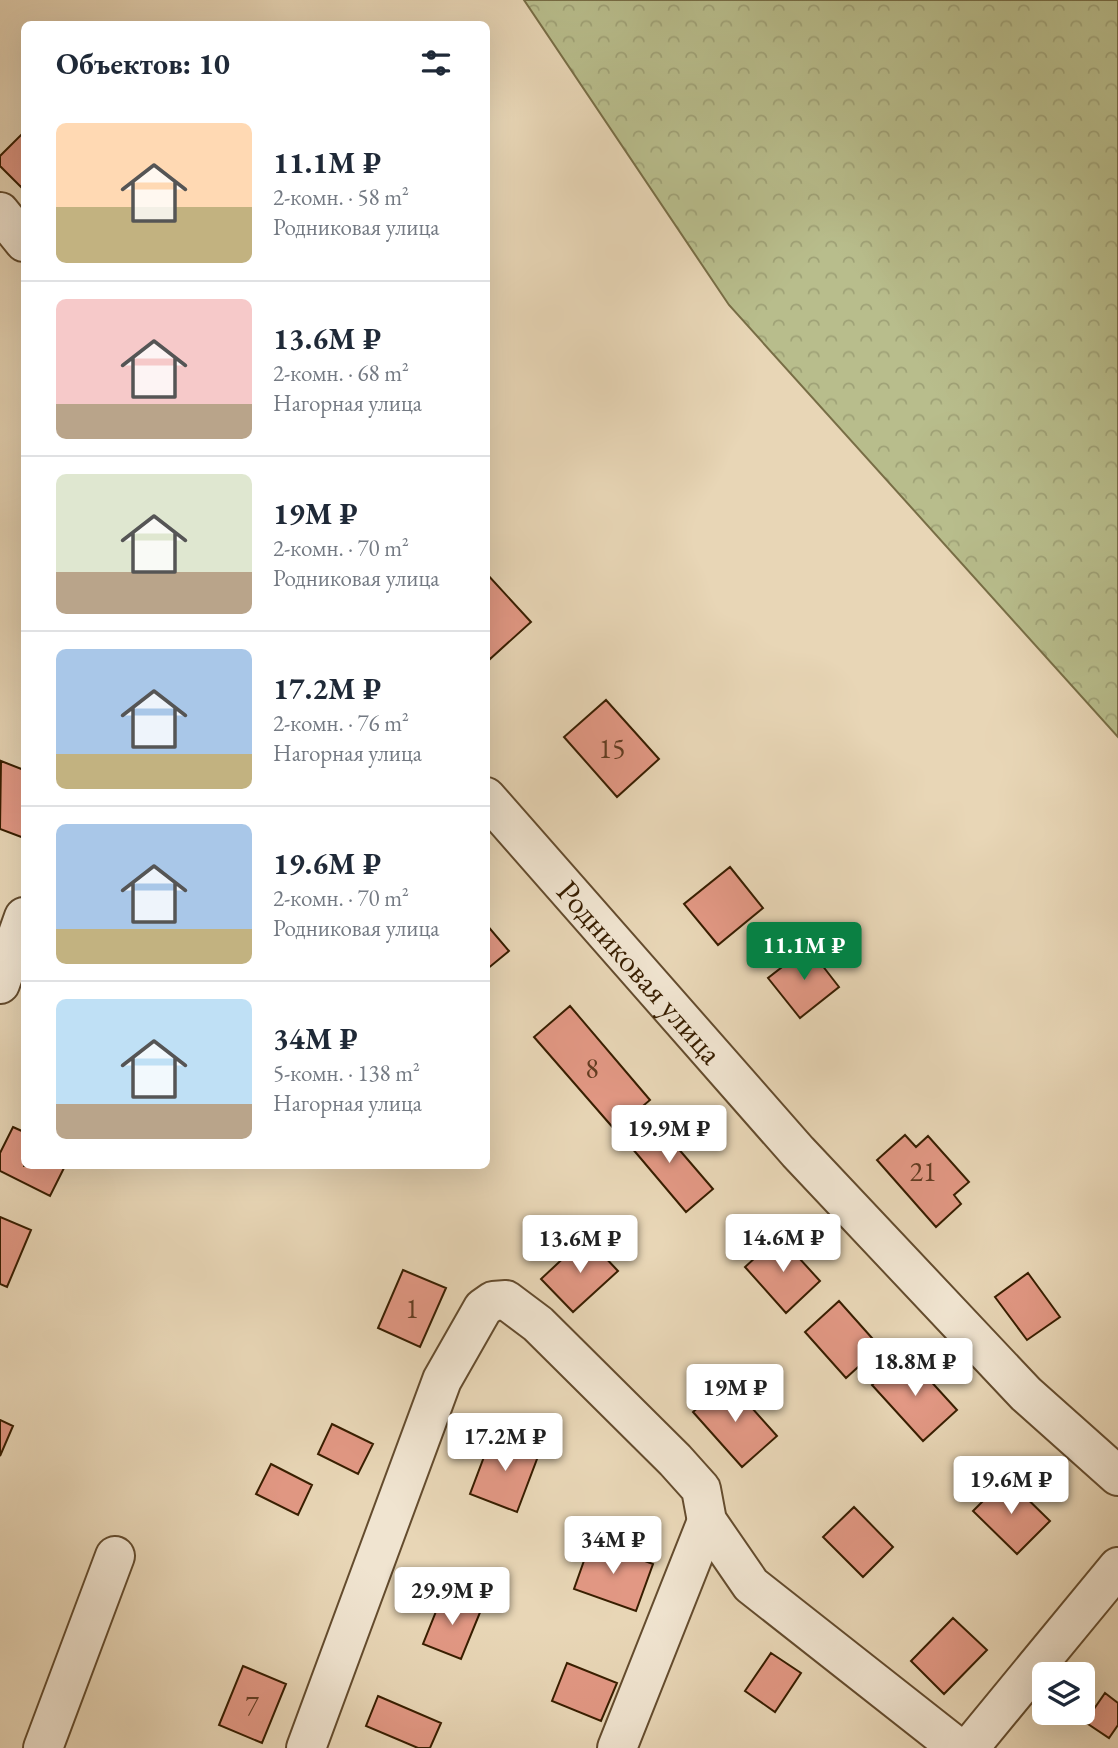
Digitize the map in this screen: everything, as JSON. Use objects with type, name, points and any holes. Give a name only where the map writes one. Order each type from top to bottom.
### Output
[{"type":"street","points":[[0,212],[21,238]]},
{"type":"street","name":"Родниковая улица","points":[[490,802],[798,1152],[1026,1394],[1118,1476]]},
{"type":"street","points":[[0,984],[21,926]]},
{"type":"street","points":[[306,1748],[442,1380],[482,1308],[494,1301],[506,1300],[538,1324],[701,1489],[707,1521],[751,1585],[958,1748]]},
{"type":"street","points":[[617,1748],[707,1521]]},
{"type":"street","points":[[43,1748],[115,1556]]},
{"type":"street","points":[[969,1748],[1118,1567]]},
{"type":"green space","points":[[524,0],[1118,0],[1118,737],[729,305]]},
{"type":"building","points":[[21,135],[21,187],[0,166],[0,156]]},
{"type":"building","points":[[490,577],[531,622],[490,659]]},
{"type":"building","points":[[606,700],[659,759],[617,797],[564,737]]},
{"type":"building","points":[[1,761],[21,769],[21,837],[0,829]]},
{"type":"building","points":[[730,867],[763,908],[718,945],[684,904]]},
{"type":"building","points":[[490,929],[509,951],[490,967]]},
{"type":"building","points":[[808,947],[839,987],[800,1018],[768,978]]},
{"type":"building","points":[[570,1006],[650,1100],[615,1130],[534,1037]]},
{"type":"building","points":[[652,1118],[713,1189],[686,1212],[626,1141]]},
{"type":"building","points":[[13,1127],[21,1131],[21,1169],[64,1169],[50,1196],[0,1171],[0,1153]]},
{"type":"building","points":[[905,1135],[916,1147],[928,1136],[969,1182],[954,1195],[961,1204],[936,1227],[877,1160]]},
{"type":"building","points":[[0,1217],[31,1230],[7,1287],[0,1284]]},
{"type":"building","points":[[779,1236],[820,1281],[786,1313],[745,1267]]},
{"type":"building","points":[[586,1237],[618,1271],[573,1312],[541,1279]]},
{"type":"building","points":[[403,1270],[446,1288],[420,1347],[378,1328]]},
{"type":"building","points":[[1028,1273],[1060,1317],[1027,1340],[995,1297]]},
{"type":"building","points":[[839,1301],[880,1347],[846,1378],[805,1332]]},
{"type":"building","points":[[906,1354],[957,1410],[923,1441],[872,1385]]},
{"type":"building","points":[[728,1381],[777,1436],[742,1467],[693,1412]]},
{"type":"building","points":[[0,1420],[13,1426],[0,1456]]},
{"type":"building","points":[[332,1424],[373,1444],[358,1474],[318,1454]]},
{"type":"building","points":[[493,1433],[540,1451],[517,1512],[470,1494]]},
{"type":"building","points":[[271,1464],[312,1485],[298,1515],[256,1494]]},
{"type":"building","points":[[1006,1478],[1050,1521],[1017,1554],[973,1511]]},
{"type":"building","points":[[854,1507],[893,1547],[863,1577],[823,1537]]},
{"type":"building","points":[[591,1541],[653,1564],[636,1611],[574,1589]]},
{"type":"building","points":[[443,1594],[481,1610],[461,1659],[423,1644]]},
{"type":"building","points":[[953,1618],[987,1650],[944,1694],[911,1661]]},
{"type":"building","points":[[771,1653],[801,1673],[775,1712],[745,1691]]},
{"type":"building","points":[[567,1663],[617,1683],[601,1721],[552,1701]]},
{"type":"building","points":[[243,1666],[286,1684],[262,1743],[219,1725]]},
{"type":"building","points":[[1105,1693],[1118,1703],[1118,1725],[1109,1738],[1090,1725],[1095,1725],[1095,1708]]},
{"type":"building","points":[[378,1696],[441,1723],[430,1748],[418,1748],[366,1726]]}]
